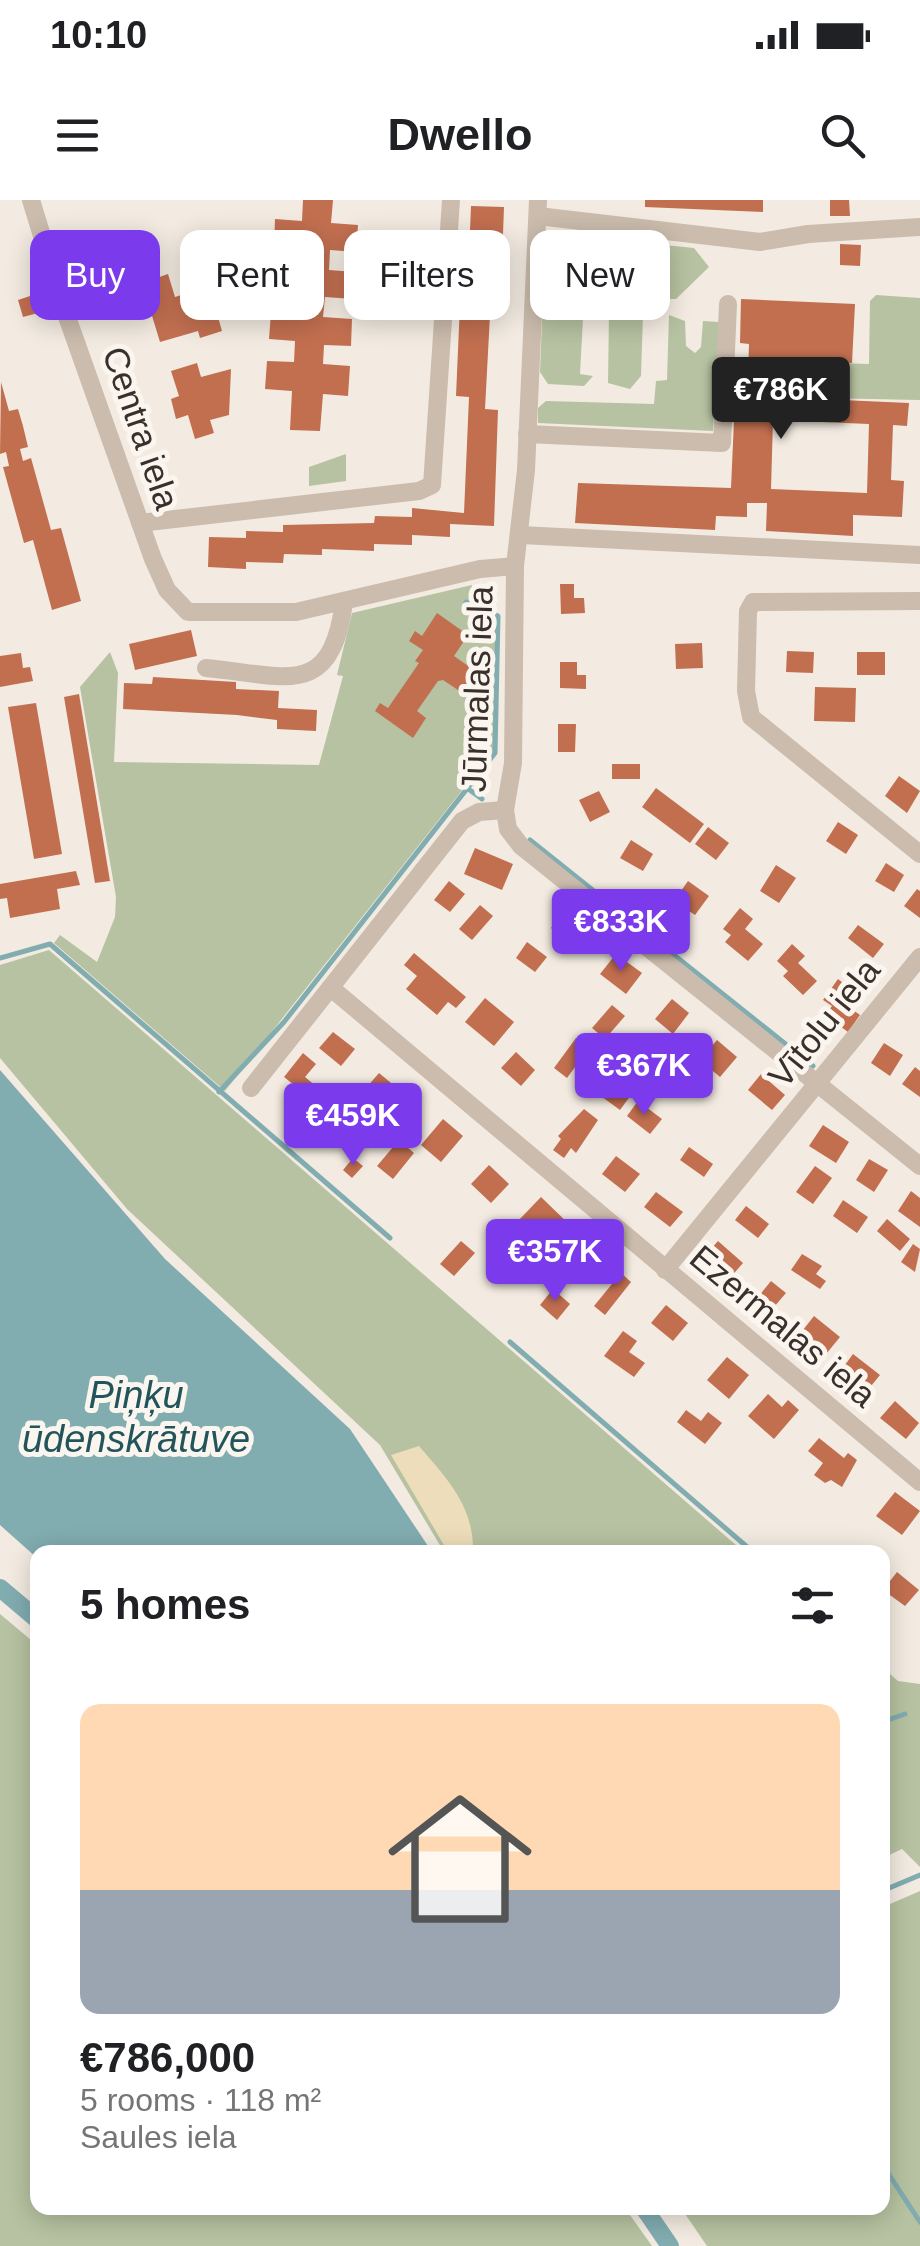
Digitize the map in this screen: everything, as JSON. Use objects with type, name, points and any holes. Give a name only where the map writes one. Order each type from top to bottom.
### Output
[{"type":"street","name":"Centra iela","points":[[31,200],[66,314],[160,578],[188,612],[296,612],[344,602]]},
{"type":"street","points":[[140,523],[419,491],[432,485],[451,200]]},
{"type":"street","points":[[536,204],[760,242],[808,234],[920,227]]},
{"type":"street","name":"Jūrmalas iela","points":[[536,204],[528,434],[521,535],[514,566],[513,763],[504,810],[508,830],[520,846],[920,1166]]},
{"type":"street","points":[[528,434],[722,443],[728,304]]},
{"type":"street","points":[[521,535],[911,555]]},
{"type":"street","points":[[206,668],[301,676],[324,666],[339,639],[344,602],[480,568],[514,566]]},
{"type":"street","points":[[920,602],[753,602],[748,611],[746,691],[751,717],[920,854]]},
{"type":"street","points":[[252,1088],[462,821],[479,812],[504,810]]},
{"type":"street","name":"Vītolu iela","points":[[664,1270],[920,958]]},
{"type":"street","name":"Ezermalas iela","points":[[331,988],[920,1482]]},
{"type":"green space","points":[[670,246],[694,248],[709,267],[676,299],[670,299]]},
{"type":"green space","points":[[876,295],[920,298],[920,400],[774,397],[771,361],[869,364],[870,301]]},
{"type":"green space","points":[[670,315],[685,321],[686,346],[695,353],[701,347],[703,321],[719,322],[713,431],[538,423],[538,408],[546,401],[654,404],[656,381],[667,380]]},
{"type":"green space","points":[[542,320],[583,320],[580,374],[593,376],[584,386],[548,384],[540,372]]},
{"type":"green space","points":[[609,320],[643,320],[641,376],[630,389],[608,383]]},
{"type":"green space","points":[[346,454],[346,481],[309,486],[309,467]]},
{"type":"green space","points":[[472,585],[472,594],[500,621],[493,751],[225,1091],[54,943],[60,935],[97,962],[115,917],[116,897],[80,687],[110,652],[118,673],[114,762],[319,765],[343,676],[337,675],[352,613]]},
{"type":"green space","points":[[49,950],[736,1545],[440,1545],[380,1445],[127,1209],[0,1058],[0,965]]},
{"type":"green space","points":[[0,1614],[30,1639],[30,2215],[630,2215],[652,2246],[0,2246]]},
{"type":"green space","points":[[890,1674],[898,1681],[920,1684],[920,1867],[902,1849],[890,1855]]},
{"type":"green space","points":[[920,1891],[920,2246],[707,2246],[686,2215],[890,2215],[890,1904]]},
{"type":"sand","points":[[419,1446],[464,1507],[473,1545],[444,1545],[391,1455]]},
{"type":"water","name":"Piņķu ūdenskrātuve","points":[[0,1070],[165,1259],[350,1429],[427,1545],[30,1545],[30,1552],[0,1525]]},
{"type":"building","points":[[303,200],[333,200],[331,223],[358,225],[358,230],[344,230],[344,251],[330,250],[329,270],[344,271],[344,298],[325,297],[324,307],[324,230],[275,230],[275,219],[302,221]]},
{"type":"building","points":[[645,200],[763,200],[763,212],[645,207]]},
{"type":"building","points":[[830,200],[849,200],[850,216],[830,216]]},
{"type":"building","points":[[471,206],[504,207],[503,230],[470,230]]},
{"type":"building","points":[[840,244],[861,245],[860,266],[840,265]]},
{"type":"building","points":[[168,274],[175,297],[180,295],[180,320],[219,320],[222,331],[200,338],[198,331],[160,342],[153,320],[160,320],[160,277]]},
{"type":"building","points":[[30,296],[30,315],[23,317],[18,300]]},
{"type":"building","points":[[741,299],[855,304],[852,363],[771,361],[774,397],[909,403],[907,426],[893,425],[891,480],[904,481],[902,517],[853,515],[853,536],[766,531],[767,503],[747,503],[747,517],[716,516],[715,530],[575,523],[578,483],[731,488],[736,375],[748,375],[749,344],[740,343]],"holes":[[[773,420],[869,424],[867,493],[771,489]]]},
{"type":"building","points":[[270,320],[352,320],[351,346],[324,345],[323,364],[350,366],[348,396],[323,394],[320,431],[290,430],[292,391],[265,389],[267,361],[294,362],[295,341],[269,339]]},
{"type":"building","points":[[459,320],[490,320],[485,409],[498,410],[494,526],[450,524],[450,537],[412,535],[412,545],[374,544],[374,551],[322,549],[322,555],[284,554],[283,563],[246,562],[246,569],[208,567],[209,537],[246,538],[246,531],[283,532],[283,525],[374,523],[375,516],[412,517],[412,508],[464,513],[469,397],[456,396]]},
{"type":"building","points":[[197,363],[201,377],[231,369],[229,415],[210,420],[214,433],[195,439],[188,415],[176,419],[171,399],[179,396],[171,371]]},
{"type":"building","points":[[1,382],[9,411],[18,409],[28,447],[20,449],[23,461],[31,458],[51,530],[61,528],[81,601],[52,610],[33,540],[24,543],[3,467],[9,466],[6,452],[0,454]]},
{"type":"building","points":[[560,584],[574,584],[574,598],[584,598],[585,613],[561,614]]},
{"type":"building","points":[[437,613],[468,635],[454,656],[481,675],[467,696],[443,680],[438,681],[417,711],[426,718],[413,738],[375,711],[380,703],[388,708],[419,663],[415,661],[423,650],[409,641],[415,631],[422,636]]},
{"type":"building","points":[[191,630],[197,656],[135,670],[129,644]]},
{"type":"building","points":[[702,643],[703,668],[676,669],[675,644]]},
{"type":"building","points":[[787,651],[814,652],[813,673],[786,672]]},
{"type":"building","points":[[857,652],[885,652],[885,675],[857,675]]},
{"type":"building","points":[[21,653],[23,668],[30,667],[33,681],[0,687],[0,656]]},
{"type":"building","points":[[560,662],[577,662],[577,675],[586,675],[586,689],[560,688]]},
{"type":"building","points":[[153,677],[236,682],[236,689],[279,691],[278,708],[317,710],[316,731],[277,729],[277,720],[237,715],[123,709],[124,683],[152,684]]},
{"type":"building","points":[[815,687],[856,688],[855,722],[814,721]]},
{"type":"building","points":[[79,694],[110,881],[95,883],[64,697]]},
{"type":"building","points":[[36,703],[62,854],[34,859],[8,707]]},
{"type":"building","points":[[558,724],[576,724],[575,752],[558,752]]},
{"type":"building","points":[[612,764],[640,764],[640,779],[612,779]]},
{"type":"building","points":[[899,776],[920,791],[907,813],[885,796]]},
{"type":"building","points":[[656,788],[704,824],[690,843],[642,807]]},
{"type":"building","points":[[599,791],[610,812],[590,822],[579,800]]},
{"type":"building","points":[[838,822],[858,835],[846,854],[826,841]]},
{"type":"building","points":[[708,827],[729,843],[716,860],[695,844]]},
{"type":"building","points":[[631,840],[653,854],[643,871],[620,858]]},
{"type":"building","points":[[475,848],[513,864],[502,890],[464,874]]},
{"type":"building","points":[[886,863],[904,875],[894,892],[875,881]]},
{"type":"building","points":[[776,865],[796,878],[779,903],[760,891]]},
{"type":"building","points":[[76,871],[80,885],[57,889],[60,909],[10,918],[7,898],[0,899],[0,884]]},
{"type":"building","points":[[449,881],[465,894],[450,912],[434,900]]},
{"type":"building","points":[[688,881],[709,896],[695,915],[674,901]]},
{"type":"building","points":[[917,889],[920,891],[920,918],[904,906]]},
{"type":"building","points":[[480,905],[493,916],[472,940],[459,929]]},
{"type":"building","points":[[740,908],[753,919],[745,929],[763,944],[748,961],[725,942],[731,935],[723,929]]},
{"type":"building","points":[[566,910],[582,924],[566,941],[551,928]]},
{"type":"building","points":[[858,925],[884,944],[873,958],[848,938]]},
{"type":"building","points":[[527,942],[547,957],[535,972],[516,958]]},
{"type":"building","points":[[792,944],[805,956],[798,963],[817,981],[803,995],[783,976],[788,971],[777,961]]},
{"type":"building","points":[[414,953],[466,997],[456,1008],[448,1002],[437,1015],[406,989],[417,976],[404,965]]},
{"type":"building","points":[[616,954],[642,973],[626,994],[600,974]]},
{"type":"building","points":[[838,979],[851,989],[842,1002],[860,1015],[848,1032],[825,1015],[832,1006],[823,1000]]},
{"type":"building","points":[[485,998],[514,1022],[494,1046],[465,1022]]},
{"type":"building","points":[[672,999],[689,1013],[673,1034],[655,1019]]},
{"type":"building","points":[[612,1005],[625,1016],[605,1039],[592,1028]]},
{"type":"building","points":[[333,1032],[355,1049],[341,1066],[319,1048]]},
{"type":"building","points":[[576,1038],[589,1048],[567,1078],[554,1068]]},
{"type":"building","points":[[717,1040],[737,1057],[720,1077],[700,1060]]},
{"type":"building","points":[[884,1043],[903,1055],[890,1076],[871,1063]]},
{"type":"building","points":[[516,1052],[535,1070],[521,1086],[501,1068]]},
{"type":"building","points":[[303,1053],[316,1064],[305,1077],[317,1087],[309,1097],[284,1077]]},
{"type":"building","points":[[915,1067],[920,1071],[920,1097],[902,1084]]},
{"type":"building","points":[[379,1073],[414,1102],[395,1124],[360,1095]]},
{"type":"building","points":[[761,1074],[785,1095],[772,1110],[748,1090]]},
{"type":"building","points":[[610,1079],[631,1095],[620,1110],[598,1094]]},
{"type":"building","points":[[638,1101],[662,1119],[650,1134],[627,1116]]},
{"type":"building","points":[[584,1109],[598,1120],[576,1153],[571,1148],[564,1158],[553,1150],[561,1139],[558,1136]]},
{"type":"building","points":[[443,1119],[463,1136],[441,1162],[421,1145]]},
{"type":"building","points":[[823,1125],[849,1142],[836,1163],[809,1146]]},
{"type":"building","points":[[399,1140],[414,1153],[393,1179],[377,1166]]},
{"type":"building","points":[[689,1147],[713,1164],[704,1177],[680,1160]]},
{"type":"building","points":[[616,1156],[640,1174],[625,1192],[602,1174]]},
{"type":"building","points":[[353,1158],[363,1166],[352,1178],[343,1170]]},
{"type":"building","points":[[869,1159],[888,1170],[874,1192],[856,1180]]},
{"type":"building","points":[[489,1165],[509,1184],[491,1203],[471,1184]]},
{"type":"building","points":[[815,1166],[832,1178],[813,1204],[796,1192]]},
{"type":"building","points":[[911,1191],[920,1198],[920,1227],[898,1211]]},
{"type":"building","points":[[656,1192],[683,1212],[670,1227],[644,1207]]},
{"type":"building","points":[[541,1197],[574,1229],[550,1253],[517,1222]]},
{"type":"building","points":[[843,1200],[868,1217],[857,1233],[833,1216]]},
{"type":"building","points":[[746,1206],[769,1224],[758,1238],[735,1220]]},
{"type":"building","points":[[887,1219],[910,1239],[900,1251],[877,1231]]},
{"type":"building","points":[[461,1241],[475,1253],[454,1276],[440,1264]]},
{"type":"building","points":[[718,1241],[743,1263],[729,1279],[704,1257]]},
{"type":"building","points":[[591,1243],[616,1262],[603,1278],[579,1260]]},
{"type":"building","points":[[913,1244],[920,1249],[915,1272],[901,1262]]},
{"type":"building","points":[[802,1254],[822,1266],[816,1274],[826,1281],[820,1289],[791,1270]]},
{"type":"building","points":[[621,1273],[631,1282],[605,1315],[594,1306]]},
{"type":"building","points":[[771,1281],[786,1293],[768,1314],[754,1302]]},
{"type":"building","points":[[553,1289],[570,1304],[557,1320],[540,1305]]},
{"type":"building","points":[[666,1305],[688,1323],[673,1341],[651,1323]]},
{"type":"building","points":[[814,1316],[840,1337],[822,1359],[796,1339]]},
{"type":"building","points":[[623,1331],[637,1341],[629,1352],[645,1363],[634,1377],[604,1356]]},
{"type":"building","points":[[853,1354],[880,1375],[863,1396],[837,1376]]},
{"type":"building","points":[[727,1357],[749,1375],[729,1399],[707,1380]]},
{"type":"building","points":[[768,1394],[782,1407],[788,1400],[799,1410],[774,1439],[748,1416]]},
{"type":"building","points":[[895,1401],[919,1423],[906,1439],[880,1418]]},
{"type":"building","points":[[686,1410],[701,1421],[708,1412],[722,1423],[705,1444],[677,1422]]},
{"type":"building","points":[[819,1438],[844,1458],[848,1453],[857,1460],[842,1487],[831,1480],[825,1483],[814,1475],[823,1463],[808,1451]]},
{"type":"building","points":[[895,1492],[920,1511],[902,1535],[876,1516]]},
{"type":"building","points":[[897,1572],[919,1590],[905,1606],[890,1595],[890,1581]]},
{"type":"waterway","points":[[219,1092],[284,1022],[495,753],[498,616],[466,602]]},
{"type":"waterway","points":[[467,788],[482,799]]},
{"type":"waterway","points":[[530,840],[813,1066]]},
{"type":"waterway","points":[[0,958],[50,944],[390,1238]]},
{"type":"waterway","points":[[510,1342],[745,1545]]},
{"type":"waterway","points":[[0,1588],[30,1613]]},
{"type":"waterway","points":[[890,1719],[905,1714]]},
{"type":"waterway","points":[[890,1888],[920,1875]]},
{"type":"waterway","points":[[890,2176],[920,2222]]},
{"type":"waterway","points":[[649,2215],[670,2246]]}]
